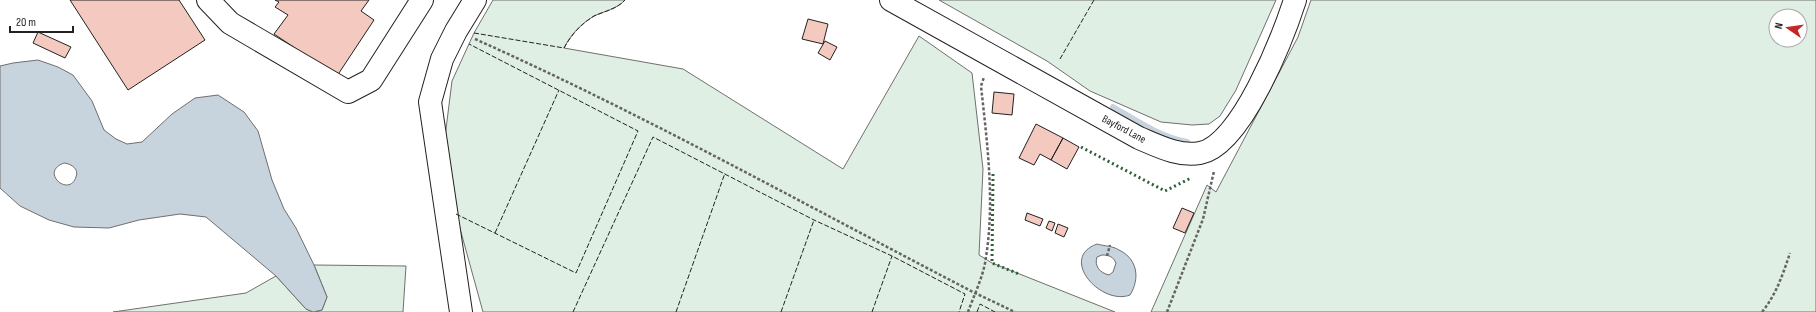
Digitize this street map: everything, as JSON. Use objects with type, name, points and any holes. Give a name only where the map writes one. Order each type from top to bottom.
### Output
[{"type":"street","points":[[208,0],[230,23],[348,92],[371,80],[422,0]]},
{"type":"street","points":[[461,312],[430,102],[442,59],[456,31],[475,0]]},
{"type":"street","name":"Bayford Lane","points":[[891,0],[1139,138],[1164,149],[1180,153],[1199,154],[1209,151]]},
{"type":"street","points":[[1209,151],[1222,142],[1251,102],[1287,25],[1295,0]]},
{"type":"path","points":[[456,31],[544,70],[620,108],[975,293],[1015,312]]},
{"type":"path","points":[[968,312],[986,258],[990,209],[988,152],[981,86],[984,76],[995,57]]},
{"type":"path","points":[[1167,312],[1203,218],[1211,190],[1214,172],[1209,151]]},
{"type":"path","points":[[1107,256],[1110,245]]},
{"type":"path","points":[[1762,312],[1770,302],[1781,279],[1790,253]]},
{"type":"green space","points":[[493,0],[625,0],[615,8],[594,16],[585,22],[573,34],[564,48],[683,69],[843,169],[919,36],[972,73],[983,169],[979,255],[992,263],[1115,312],[483,312],[456,214],[445,137],[452,81],[474,33]]},
{"type":"green space","points":[[939,0],[1276,0],[1236,90],[1220,116],[1209,124],[1192,125],[1161,122],[1090,91],[1047,61]]},
{"type":"green space","points":[[1311,0],[1816,0],[1816,312],[1151,312],[1207,185],[1216,192],[1298,37]]},
{"type":"green space","points":[[314,265],[406,266],[403,312],[316,312],[322,310],[327,297]]},
{"type":"green space","points":[[276,276],[306,309],[313,312],[113,312],[246,293]]},
{"type":"shaded area","points":[[38,60],[58,67],[73,75],[92,101],[104,130],[116,139],[127,144],[142,142],[172,114],[195,98],[218,95],[244,112],[258,131],[272,180],[284,209],[296,228],[314,265],[327,297],[322,310],[313,312],[306,309],[276,276],[206,217],[180,214],[139,220],[109,228],[74,227],[49,220],[20,206],[0,188],[0,66]],"holes":[[[64,163],[74,167],[77,172],[72,183],[68,185],[58,181],[54,172],[57,167]]]},
{"type":"shaded area","points":[[1097,244],[1117,249],[1130,259],[1136,276],[1130,295],[1119,297],[1107,294],[1088,279],[1083,269],[1082,259],[1086,251]],"holes":[[[1102,255],[1111,257],[1116,263],[1113,272],[1109,275],[1098,269],[1096,260],[1097,257]]]},
{"type":"building","points":[[70,0],[179,0],[205,40],[128,90]]},
{"type":"building","points":[[275,0],[369,0],[361,11],[374,20],[337,76],[274,34],[288,15],[275,7],[279,2]]},
{"type":"building","points":[[808,19],[828,24],[823,44],[802,39]]},
{"type":"building","points":[[38,32],[71,47],[65,58],[33,43]]},
{"type":"building","points":[[825,41],[837,47],[830,60],[818,53]]},
{"type":"building","points":[[994,92],[1014,94],[1012,115],[992,113]]},
{"type":"building","points":[[1036,124],[1063,138],[1051,160],[1040,154],[1034,165],[1019,158]]},
{"type":"building","points":[[1063,138],[1079,147],[1067,169],[1051,160]]},
{"type":"building","points":[[1182,208],[1194,213],[1185,233],[1173,228]]},
{"type":"building","points":[[1027,213],[1043,219],[1040,226],[1025,220]]},
{"type":"building","points":[[1049,221],[1055,223],[1052,231],[1046,228]]},
{"type":"building","points":[[1058,224],[1068,228],[1064,237],[1055,233]]},
{"type":"waterway","points":[[1113,107],[1158,132],[1177,140],[1187,142]]},
{"type":"hedge","points":[[1081,147],[1165,191],[1191,178]]},
{"type":"hedge","points":[[993,174],[992,263],[1019,274]]},
{"type":"fence","points":[[474,33],[564,48],[573,34],[581,26],[594,16],[615,8],[625,0]]},
{"type":"fence","points":[[1060,59],[1094,0]]},
{"type":"fence","points":[[456,214],[576,273],[638,131],[469,44]]},
{"type":"fence","points":[[495,233],[559,90]]},
{"type":"fence","points":[[573,312],[653,137],[814,220],[892,256],[965,294],[959,312]]},
{"type":"fence","points":[[676,312],[725,173]]},
{"type":"fence","points":[[781,312],[814,220]]},
{"type":"fence","points":[[872,312],[892,256]]},
{"type":"fence","points":[[977,312],[980,304],[995,312]]}]
